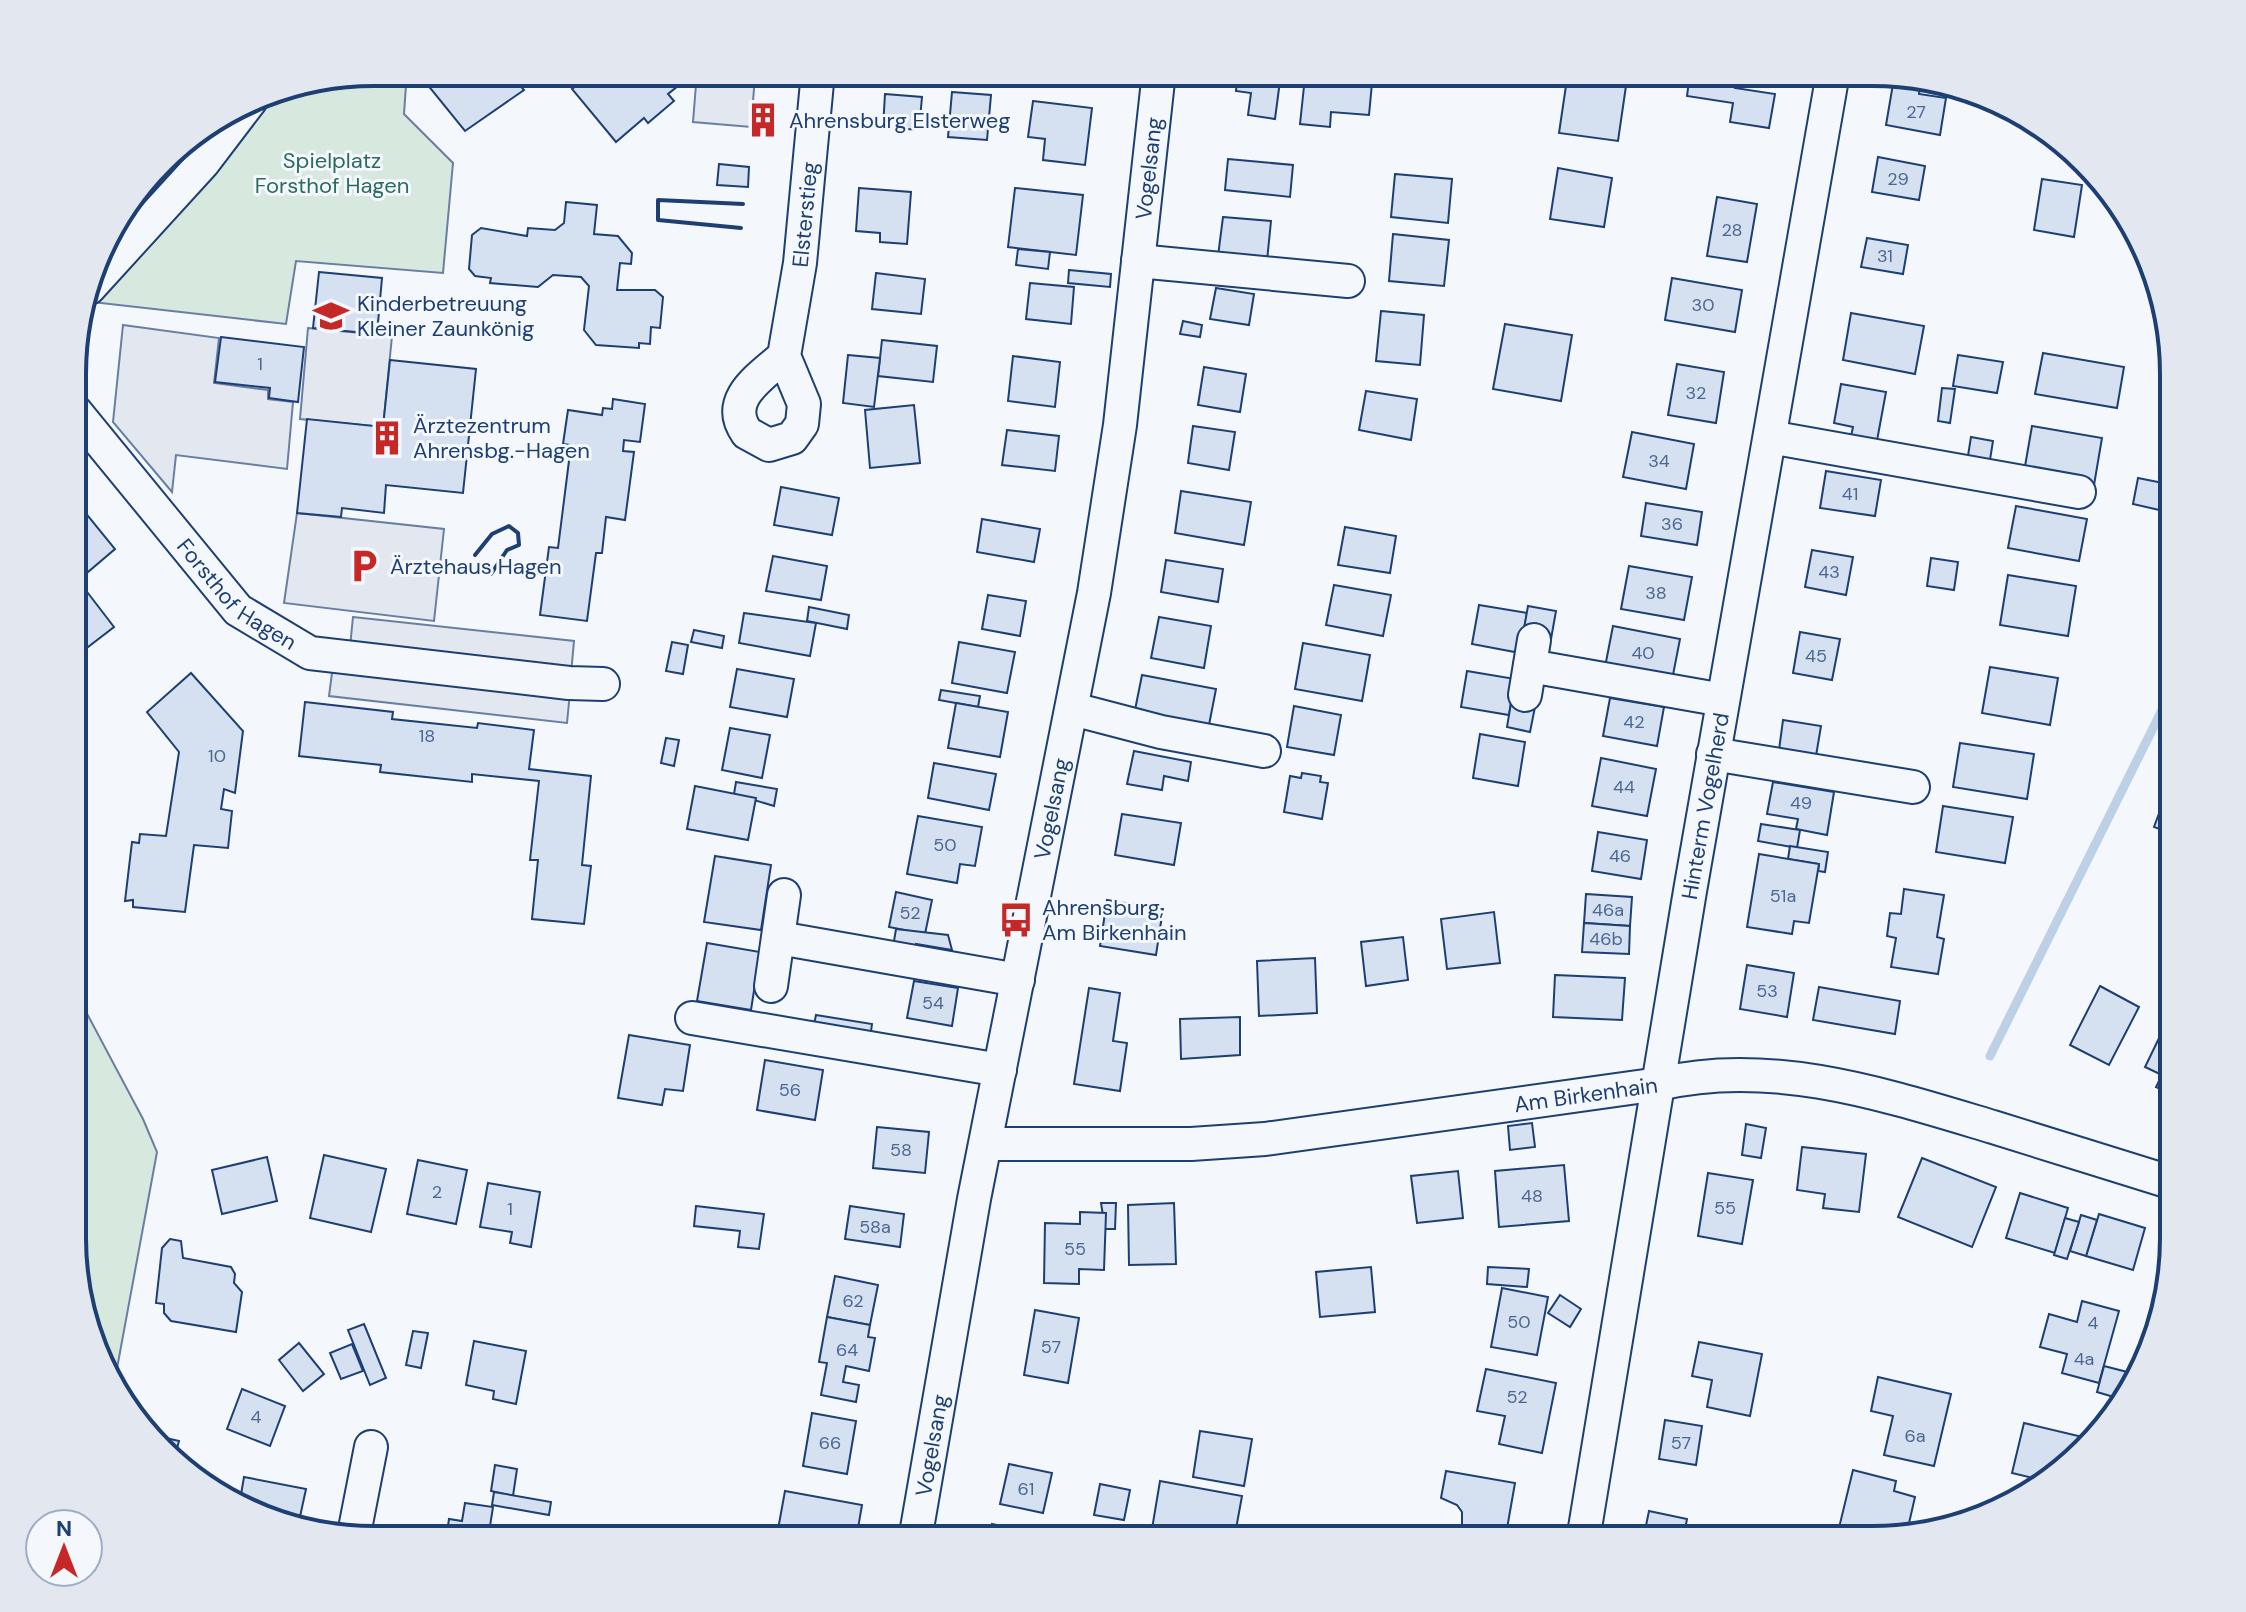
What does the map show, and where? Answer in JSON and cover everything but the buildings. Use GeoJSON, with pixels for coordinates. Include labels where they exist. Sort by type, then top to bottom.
{"type":"FeatureCollection","features":[{"type":"Feature","properties":{"kind":"street","name":"Elsterstieg"},"geometry":{"type":"LineString","coordinates":[[784,356],[800,263],[817,86]]}},
{"type":"Feature","properties":{"kind":"street","name":"Vogelsang"},"geometry":{"type":"LineString","coordinates":[[918,1526],[1000,1070],[1073,709],[1117,440],[1157,86]]}},
{"type":"Feature","properties":{"kind":"street","name":"Hinterm Vogelherd"},"geometry":{"type":"LineString","coordinates":[[1585,1526],[1713,754],[1831,86]]}},
{"type":"Feature","properties":{"kind":"street"},"geometry":{"type":"LineString","coordinates":[[106,270],[203,163],[233,123]]}},
{"type":"Feature","properties":{"kind":"street"},"geometry":{"type":"LineString","coordinates":[[1138,261],[1348,281]]}},
{"type":"Feature","properties":{"kind":"street","name":"Forsthof Hagen"},"geometry":{"type":"LineString","coordinates":[[86,424],[238,610],[310,653],[524,679],[603,684]]}},
{"type":"Feature","properties":{"kind":"street"},"geometry":{"type":"LineString","coordinates":[[1770,437],[2079,492]]}},
{"type":"Feature","properties":{"kind":"street"},"geometry":{"type":"LineString","coordinates":[[1529,667],[1723,700]]}},
{"type":"Feature","properties":{"kind":"street"},"geometry":{"type":"LineString","coordinates":[[1073,709],[1161,732],[1264,751]]}},
{"type":"Feature","properties":{"kind":"street"},"geometry":{"type":"LineString","coordinates":[[1713,754],[1913,787]]}},
{"type":"Feature","properties":{"kind":"street"},"geometry":{"type":"LineString","coordinates":[[771,986],[784,895]]}},
{"type":"Feature","properties":{"kind":"street"},"geometry":{"type":"LineString","coordinates":[[779,938],[1018,980]]}},
{"type":"Feature","properties":{"kind":"street"},"geometry":{"type":"LineString","coordinates":[[692,1018],[1000,1070]]}},
{"type":"Feature","properties":{"kind":"street","name":"Am Birkenhain"},"geometry":{"type":"LineString","coordinates":[[987,1144],[1191,1144],[1265,1139],[1659,1084],[1696,1075],[1745,1074],[1843,1085],[2160,1179]]}},
{"type":"Feature","properties":{"kind":"street"},"geometry":{"type":"LineString","coordinates":[[356,1525],[371,1447]]}},
{"type":"Feature","properties":{"kind":"green space","name":"Spielplatz Forsthof Hagen"},"geometry":{"type":"Polygon","coordinates":[[[406,86],[404,114],[453,163],[443,273],[296,261],[286,324],[95,302],[97,297],[257,111],[281,101],[336,88],[406,86]]]}},
{"type":"Feature","properties":{"kind":"green space"},"geometry":{"type":"Polygon","coordinates":[[[86,1012],[143,1119],[157,1152],[117,1367],[101,1331],[88,1276],[86,1012]]]}},
{"type":"Feature","properties":{"kind":"shaded area"},"geometry":{"type":"Polygon","coordinates":[[[696,86],[754,86],[751,127],[693,122],[696,86]]]}},
{"type":"Feature","properties":{"kind":"shaded area"},"geometry":{"type":"Polygon","coordinates":[[[123,325],[219,338],[214,383],[268,390],[268,399],[293,402],[287,469],[176,455],[172,492],[113,422],[123,325]]]}},
{"type":"Feature","properties":{"kind":"shaded area"},"geometry":{"type":"Polygon","coordinates":[[[308,328],[392,336],[383,427],[300,419],[308,328]]]}},
{"type":"Feature","properties":{"kind":"shaded area","name":"Ärztehaus Hagen"},"geometry":{"type":"Polygon","coordinates":[[[297,513],[444,529],[434,621],[284,603],[297,513]]]}},
{"type":"Feature","properties":{"kind":"shaded area"},"geometry":{"type":"Polygon","coordinates":[[[353,617],[574,641],[571,674],[350,647],[353,617]]]}},
{"type":"Feature","properties":{"kind":"shaded area"},"geometry":{"type":"Polygon","coordinates":[[[333,665],[570,692],[567,723],[329,696],[333,665]]]}},
{"type":"Feature","properties":{"kind":"waterway"},"geometry":{"type":"LineString","coordinates":[[1990,1056],[2160,714]]}},
{"type":"Feature","properties":{"kind":"wall"},"geometry":{"type":"LineString","coordinates":[[741,228],[658,220],[658,200],[743,204]]}},
{"type":"Feature","properties":{"kind":"wall"},"geometry":{"type":"LineString","coordinates":[[475,555],[492,534],[509,526],[518,533],[519,545],[507,550],[491,574]]}},
{"type":"Feature","properties":{"kind":"place","name":"Ahrensburg Elsterweg"},"geometry":{"type":"Point","coordinates":[763,120]}},
{"type":"Feature","properties":{"kind":"place","name":"Kinderbetreuung Kleiner Zaunkönig"},"geometry":{"type":"Point","coordinates":[331,316]}},
{"type":"Feature","properties":{"kind":"place","name":"Ärztezentrum Ahrensbg.-Hagen"},"geometry":{"type":"Point","coordinates":[387,438]}},
{"type":"Feature","properties":{"kind":"place","name":"Ärztehaus Hagen"},"geometry":{"type":"Point","coordinates":[364,566]}},
{"type":"Feature","properties":{"kind":"place","name":"Ahrensburg, Am Birkenhain"},"geometry":{"type":"Point","coordinates":[1016,920]}}]}
